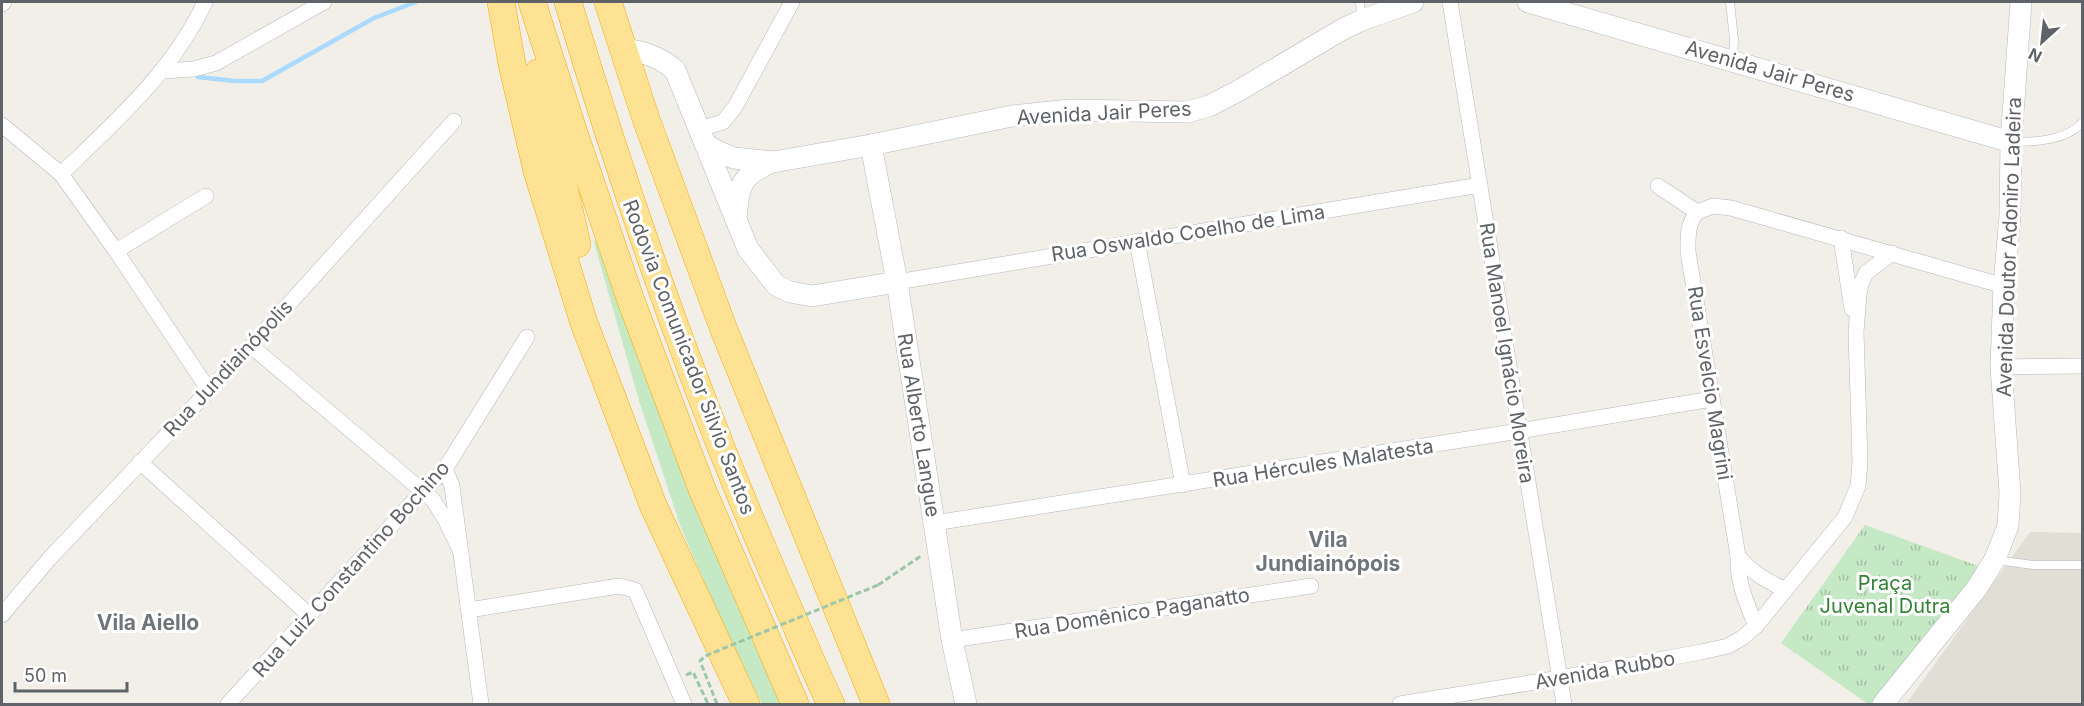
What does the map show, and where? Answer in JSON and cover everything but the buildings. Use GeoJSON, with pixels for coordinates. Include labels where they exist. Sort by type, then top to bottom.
{"type":"FeatureCollection","features":[{"type":"Feature","properties":{"kind":"highway"},"geometry":{"type":"LineString","coordinates":[[501,2],[512,64],[537,171],[584,323],[653,505],[746,705]]}},
{"type":"Feature","properties":{"kind":"highway"},"geometry":{"type":"LineString","coordinates":[[524,2],[568,208],[593,309],[631,427],[640,447],[653,505]]}},
{"type":"Feature","properties":{"kind":"highway","name":"Rodovia Comunicador Silvio Santos"},"geometry":{"type":"LineString","coordinates":[[532,2],[630,298],[702,489],[795,705]]}},
{"type":"Feature","properties":{"kind":"highway","name":"Rodovia Comunicador Silvio Santos"},"geometry":{"type":"LineString","coordinates":[[568,2],[605,124],[660,288],[738,491],[831,705]]}},
{"type":"Feature","properties":{"kind":"highway"},"geometry":{"type":"LineString","coordinates":[[595,2],[607,36],[614,45],[623,50]]}},
{"type":"Feature","properties":{"kind":"highway"},"geometry":{"type":"LineString","coordinates":[[608,2],[623,50],[724,330],[876,705]]}},
{"type":"Feature","properties":{"kind":"street"},"geometry":{"type":"LineString","coordinates":[[61,174],[133,104],[163,71],[205,2]]}},
{"type":"Feature","properties":{"kind":"street"},"geometry":{"type":"LineString","coordinates":[[163,71],[195,69],[216,63],[324,2]]}},
{"type":"Feature","properties":{"kind":"street"},"geometry":{"type":"LineString","coordinates":[[702,136],[723,122],[735,107],[792,2]]}},
{"type":"Feature","properties":{"kind":"street","name":"Avenida Jair Peres"},"geometry":{"type":"LineString","coordinates":[[736,222],[738,197],[744,180],[752,171],[773,162],[1024,115],[1070,110],[1187,112],[1209,106],[1238,91],[1361,11],[1413,2]]}},
{"type":"Feature","properties":{"kind":"street","name":"Rua Manoel Ignácio Moreira"},"geometry":{"type":"LineString","coordinates":[[1450,2],[1564,705]]}},
{"type":"Feature","properties":{"kind":"street","name":"Avenida Jair Peres"},"geometry":{"type":"LineString","coordinates":[[1528,2],[2011,142]]}},
{"type":"Feature","properties":{"kind":"street","name":"Avenida Doutor Adoniro Ladeira"},"geometry":{"type":"LineString","coordinates":[[1883,705],[1977,588],[1995,560],[2008,526],[2010,493],[2001,367],[2010,215],[2011,142],[2021,2]]}},
{"type":"Feature","properties":{"kind":"street"},"geometry":{"type":"LineString","coordinates":[[623,50],[649,54],[665,61],[675,69],[748,249],[776,285],[790,292],[812,296],[897,282]]}},
{"type":"Feature","properties":{"kind":"street","name":"Rua Jundiainópolis"},"geometry":{"type":"LineString","coordinates":[[2,615],[48,559],[251,346],[454,121]]}},
{"type":"Feature","properties":{"kind":"street"},"geometry":{"type":"LineString","coordinates":[[2,125],[61,174],[116,250],[208,389]]}},
{"type":"Feature","properties":{"kind":"street","name":"Avenida Jair Peres"},"geometry":{"type":"LineString","coordinates":[[702,136],[719,152],[734,158],[773,162]]}},
{"type":"Feature","properties":{"kind":"street","name":"Rua Alberto Langue"},"geometry":{"type":"LineString","coordinates":[[871,145],[897,282],[952,640],[966,705]]}},
{"type":"Feature","properties":{"kind":"street","name":"Rua Oswaldo Coelho de Lima"},"geometry":{"type":"LineString","coordinates":[[897,282],[1480,185]]}},
{"type":"Feature","properties":{"kind":"street"},"geometry":{"type":"LineString","coordinates":[[1658,186],[1696,212],[1713,206],[1731,208],[2004,286]]}},
{"type":"Feature","properties":{"kind":"street"},"geometry":{"type":"LineString","coordinates":[[116,250],[206,196]]}},
{"type":"Feature","properties":{"kind":"street","name":"Rua Esvelcio Magrini"},"geometry":{"type":"LineString","coordinates":[[1696,212],[1687,233],[1688,252],[1738,556],[1737,572],[1743,595],[1756,626]]}},
{"type":"Feature","properties":{"kind":"street"},"geometry":{"type":"LineString","coordinates":[[1841,238],[1856,332]]}},
{"type":"Feature","properties":{"kind":"street"},"geometry":{"type":"LineString","coordinates":[[1137,241],[1183,485]]}},
{"type":"Feature","properties":{"kind":"street"},"geometry":{"type":"LineString","coordinates":[[1856,332],[1861,284],[1866,273],[1892,253]]}},
{"type":"Feature","properties":{"kind":"street","name":"Avenida Rubbo"},"geometry":{"type":"LineString","coordinates":[[1400,705],[1728,646],[1742,638],[1756,626],[1845,517],[1858,486],[1860,462],[1856,332]]}},
{"type":"Feature","properties":{"kind":"street","name":"Rua Luiz Constantino Bochino"},"geometry":{"type":"LineString","coordinates":[[228,705],[422,492],[445,470],[526,337]]}},
{"type":"Feature","properties":{"kind":"street"},"geometry":{"type":"LineString","coordinates":[[251,346],[433,501],[461,552]]}},
{"type":"Feature","properties":{"kind":"street"},"geometry":{"type":"LineString","coordinates":[[2001,367],[2082,366]]}},
{"type":"Feature","properties":{"kind":"street","name":"Rua Hércules Malatesta"},"geometry":{"type":"LineString","coordinates":[[934,524],[1712,399]]}},
{"type":"Feature","properties":{"kind":"street"},"geometry":{"type":"LineString","coordinates":[[140,462],[309,615]]}},
{"type":"Feature","properties":{"kind":"street"},"geometry":{"type":"LineString","coordinates":[[445,470],[452,486],[481,705]]}},
{"type":"Feature","properties":{"kind":"street"},"geometry":{"type":"LineString","coordinates":[[1738,556],[1749,569],[1765,581],[1786,590]]}},
{"type":"Feature","properties":{"kind":"street"},"geometry":{"type":"LineString","coordinates":[[469,610],[619,586],[635,590],[684,705]]}},
{"type":"Feature","properties":{"kind":"street","name":"Rua Domênico Paganatto"},"geometry":{"type":"LineString","coordinates":[[952,640],[1311,586]]}},
{"type":"Feature","properties":{"kind":"lane"},"geometry":{"type":"LineString","coordinates":[[1730,2],[1734,40],[1733,60]]}},
{"type":"Feature","properties":{"kind":"lane"},"geometry":{"type":"LineString","coordinates":[[2011,142],[2030,142],[2060,136],[2075,131],[2082,123]]}},
{"type":"Feature","properties":{"kind":"lane"},"geometry":{"type":"LineString","coordinates":[[1995,560],[2033,565],[2082,565]]}},
{"type":"Feature","properties":{"kind":"path"},"geometry":{"type":"LineString","coordinates":[[717,705],[700,661],[705,656],[878,585],[937,545]]}},
{"type":"Feature","properties":{"kind":"path"},"geometry":{"type":"LineString","coordinates":[[693,672],[708,705]]}},
{"type":"Feature","properties":{"kind":"shaded area"},"geometry":{"type":"Polygon","coordinates":[[[2030,532],[2082,533],[2082,704],[1906,704],[2030,532]]]}},
{"type":"Feature","properties":{"kind":"green space"},"geometry":{"type":"Polygon","coordinates":[[[593,239],[604,251],[786,704],[762,704],[720,618],[681,528],[640,404],[593,239]]]}},
{"type":"Feature","properties":{"kind":"green space","name":"Praça Juvenal Dutra"},"geometry":{"type":"Polygon","coordinates":[[[1865,525],[1981,567],[1871,704],[1781,643],[1865,525]]]}},
{"type":"Feature","properties":{"kind":"waterway"},"geometry":{"type":"LineString","coordinates":[[198,77],[262,81],[374,18],[416,2]]}},
{"type":"Feature","properties":{"kind":"district","name":"Vila Jundiainópois"},"geometry":{"type":"Point","coordinates":[1328,552]}},
{"type":"Feature","properties":{"kind":"district","name":"Vila Aiello"},"geometry":{"type":"Point","coordinates":[148,623]}}]}
